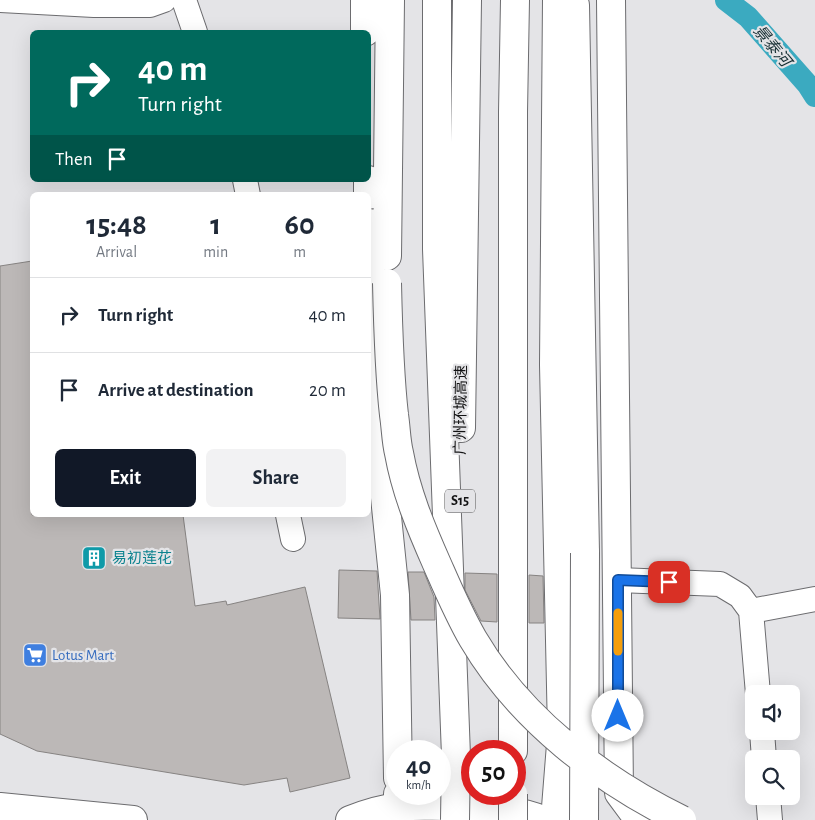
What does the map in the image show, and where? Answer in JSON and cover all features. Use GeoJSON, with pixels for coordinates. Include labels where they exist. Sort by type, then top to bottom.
{"type":"FeatureCollection","features":[{"type":"Feature","properties":{"kind":"main road"},"geometry":{"type":"LineString","coordinates":[[365,0],[365,30]]}},
{"type":"Feature","properties":{"kind":"main road"},"geometry":{"type":"LineString","coordinates":[[390,0],[387,232],[389,368],[398,452],[424,539],[473,639],[499,676],[522,703],[557,737],[608,778],[652,806],[682,820]]}},
{"type":"Feature","properties":{"kind":"main road"},"geometry":{"type":"LineString","coordinates":[[437,0],[437,249],[456,756]]}},
{"type":"Feature","properties":{"kind":"main road","name":"广州环城高速"},"geometry":{"type":"LineString","coordinates":[[455,820],[467,0]]}},
{"type":"Feature","properties":{"kind":"main road"},"geometry":{"type":"LineString","coordinates":[[513,740],[513,112],[515,0]]}},
{"type":"Feature","properties":{"kind":"main road"},"geometry":{"type":"LineString","coordinates":[[555,820],[562,732],[554,375],[557,0]]}},
{"type":"Feature","properties":{"kind":"main road"},"geometry":{"type":"LineString","coordinates":[[575,0],[584,553],[584,820]]}},
{"type":"Feature","properties":{"kind":"main road"},"geometry":{"type":"LineString","coordinates":[[611,0],[619,793],[640,820]]}},
{"type":"Feature","properties":{"kind":"main road"},"geometry":{"type":"LineString","coordinates":[[371,332],[372,370],[395,595],[397,740]]}},
{"type":"Feature","properties":{"kind":"main road"},"geometry":{"type":"LineString","coordinates":[[562,732],[582,762],[619,793],[656,820]]}},
{"type":"Feature","properties":{"kind":"main road"},"geometry":{"type":"LineString","coordinates":[[350,820],[387,805]]}},
{"type":"Feature","properties":{"kind":"main road"},"geometry":{"type":"LineString","coordinates":[[451,805],[501,809],[527,814],[543,820]]}},
{"type":"Feature","properties":{"kind":"main road"},"geometry":{"type":"LineString","coordinates":[[513,805],[513,820]]}},
{"type":"Feature","properties":{"kind":"main road"},"geometry":{"type":"LineString","coordinates":[[0,808],[94,820]]}},
{"type":"Feature","properties":{"kind":"main road"},"geometry":{"type":"LineString","coordinates":[[0,808],[133,820]]}},
{"type":"Feature","properties":{"kind":"street"},"geometry":{"type":"LineString","coordinates":[[0,0],[94,5],[150,5],[164,0]]}},
{"type":"Feature","properties":{"kind":"street"},"geometry":{"type":"LineString","coordinates":[[184,0],[194,30]]}},
{"type":"Feature","properties":{"kind":"street"},"geometry":{"type":"LineString","coordinates":[[288,517],[293,539]]}},
{"type":"Feature","properties":{"kind":"street"},"geometry":{"type":"LineString","coordinates":[[618,580],[720,584],[740,596],[751,611],[757,685]]}},
{"type":"Feature","properties":{"kind":"street"},"geometry":{"type":"LineString","coordinates":[[751,611],[815,600]]}},
{"type":"Feature","properties":{"kind":"street"},"geometry":{"type":"LineString","coordinates":[[769,805],[770,820]]}},
{"type":"Feature","properties":{"kind":"building","name":"易初莲花"},"geometry":{"type":"Polygon","coordinates":[[[30,261],[30,517],[183,517],[195,606],[226,601],[227,605],[305,587],[350,778],[290,792],[287,778],[244,785],[37,751],[0,734],[0,266],[30,261]]]}},
{"type":"Feature","properties":{"kind":"building"},"geometry":{"type":"Polygon","coordinates":[[[339,570],[377,571],[380,619],[338,618],[339,570]]]}},
{"type":"Feature","properties":{"kind":"building"},"geometry":{"type":"Polygon","coordinates":[[[408,572],[424,572],[434,597],[435,620],[411,620],[408,572]]]}},
{"type":"Feature","properties":{"kind":"building"},"geometry":{"type":"Polygon","coordinates":[[[465,573],[497,574],[497,622],[481,621],[465,590],[465,573]]]}},
{"type":"Feature","properties":{"kind":"building"},"geometry":{"type":"Polygon","coordinates":[[[529,575],[543,576],[544,623],[529,623],[529,575]]]}},
{"type":"Feature","properties":{"kind":"waterway","name":"景泰河"},"geometry":{"type":"LineString","coordinates":[[726,0],[748,17],[808,85],[815,96]]}},
{"type":"Feature","properties":{"kind":"slow traffic"},"geometry":{"type":"LineString","coordinates":[[618,613],[618,651]]}},
{"type":"Feature","properties":{"kind":"place","name":"易初莲花"},"geometry":{"type":"Point","coordinates":[94,558]}},
{"type":"Feature","properties":{"kind":"place","name":"Lotus Mart"},"geometry":{"type":"Point","coordinates":[35,655]}},
{"type":"Feature","properties":{"kind":"route"},"geometry":{"type":"LineString","coordinates":[[618,716],[618,580],[669,582]]}}]}
